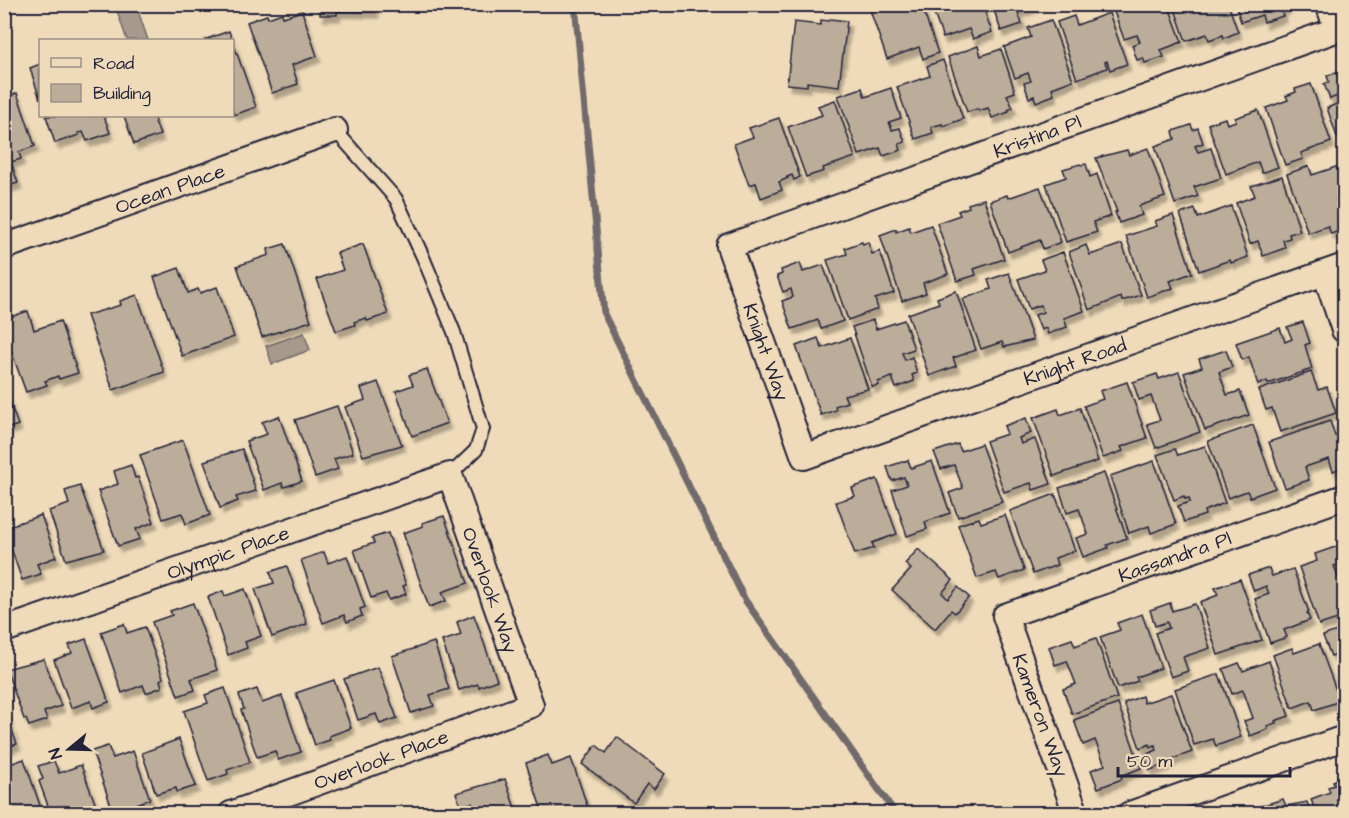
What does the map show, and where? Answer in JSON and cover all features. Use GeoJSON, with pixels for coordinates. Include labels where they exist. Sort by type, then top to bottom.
{"type":"FeatureCollection","features":[{"type":"Feature","properties":{"kind":"street"},"geometry":{"type":"LineString","coordinates":[[1328,4],[1341,28]]}},
{"type":"Feature","properties":{"kind":"street","name":"Kristina Pl"},"geometry":{"type":"LineString","coordinates":[[729,246],[1341,28]]}},
{"type":"Feature","properties":{"kind":"street","name":"Ocean Place"},"geometry":{"type":"LineString","coordinates":[[4,248],[335,130]]}},
{"type":"Feature","properties":{"kind":"street","name":"Knight Way"},"geometry":{"type":"LineString","coordinates":[[729,246],[804,457]]}},
{"type":"Feature","properties":{"kind":"street"},"geometry":{"type":"LineString","coordinates":[[1335,270],[1344,330]]}},
{"type":"Feature","properties":{"kind":"street","name":"Knight Road"},"geometry":{"type":"LineString","coordinates":[[804,457],[1335,270]]}},
{"type":"Feature","properties":{"kind":"street","name":"Olympic Place"},"geometry":{"type":"LineString","coordinates":[[4,630],[450,475]]}},
{"type":"Feature","properties":{"kind":"street","name":"Overlook Way"},"geometry":{"type":"LineString","coordinates":[[450,475],[531,705]]}},
{"type":"Feature","properties":{"kind":"street","name":"Kassandra Pl"},"geometry":{"type":"LineString","coordinates":[[1005,616],[1344,497]]}},
{"type":"Feature","properties":{"kind":"street","name":"Kameron Way"},"geometry":{"type":"LineString","coordinates":[[1005,616],[1076,813]]}},
{"type":"Feature","properties":{"kind":"street","name":"Overlook Place"},"geometry":{"type":"LineString","coordinates":[[231,813],[531,705]]}},
{"type":"Feature","properties":{"kind":"street"},"geometry":{"type":"LineString","coordinates":[[1130,813],[1344,738]]}},
{"type":"Feature","properties":{"kind":"lane"},"geometry":{"type":"LineString","coordinates":[[335,130],[396,199],[454,332],[483,429],[476,450],[450,475]]}},
{"type":"Feature","properties":{"kind":"shaded area"},"geometry":{"type":"Polygon","coordinates":[[[126,4],[136,5],[148,39],[127,39],[116,8],[126,4]]]}},
{"type":"Feature","properties":{"kind":"shaded area"},"geometry":{"type":"Polygon","coordinates":[[[304,333],[310,350],[272,364],[266,346],[304,333]]]}},
{"type":"Feature","properties":{"kind":"building"},"geometry":{"type":"Polygon","coordinates":[[[320,4],[375,4],[375,12],[337,11],[337,15],[320,15],[320,4]]]}},
{"type":"Feature","properties":{"kind":"building"},"geometry":{"type":"Polygon","coordinates":[[[885,4],[888,9],[897,4],[921,4],[938,53],[923,59],[919,47],[887,59],[870,10],[885,4]]]}},
{"type":"Feature","properties":{"kind":"building"},"geometry":{"type":"Polygon","coordinates":[[[943,4],[982,4],[992,32],[973,39],[969,29],[943,38],[933,11],[944,7],[943,4]]]}},
{"type":"Feature","properties":{"kind":"building"},"geometry":{"type":"Polygon","coordinates":[[[992,4],[1039,4],[1018,12],[1022,24],[1001,31],[992,4]]]}},
{"type":"Feature","properties":{"kind":"building"},"geometry":{"type":"Polygon","coordinates":[[[1127,4],[1168,4],[1182,42],[1161,50],[1164,57],[1145,63],[1143,58],[1137,60],[1132,45],[1140,42],[1137,35],[1124,39],[1113,9],[1127,4]]]}},
{"type":"Feature","properties":{"kind":"building"},"geometry":{"type":"Polygon","coordinates":[[[1173,4],[1228,4],[1238,32],[1224,38],[1223,35],[1209,40],[1207,34],[1186,41],[1173,4]]]}},
{"type":"Feature","properties":{"kind":"building"},"geometry":{"type":"Polygon","coordinates":[[[1235,4],[1285,4],[1286,9],[1281,10],[1283,16],[1264,22],[1262,15],[1241,22],[1235,4]]]}},
{"type":"Feature","properties":{"kind":"building"},"geometry":{"type":"Polygon","coordinates":[[[302,11],[317,56],[292,65],[298,84],[272,93],[247,22],[267,15],[268,18],[282,13],[283,17],[302,11]]]}},
{"type":"Feature","properties":{"kind":"building"},"geometry":{"type":"Polygon","coordinates":[[[1109,13],[1127,64],[1110,70],[1107,61],[1105,62],[1107,68],[1077,79],[1057,22],[1074,16],[1077,25],[1109,13]]]}},
{"type":"Feature","properties":{"kind":"building"},"geometry":{"type":"Polygon","coordinates":[[[830,19],[847,21],[839,86],[807,82],[807,86],[787,84],[794,22],[821,25],[821,20],[829,21],[830,19]]]}},
{"type":"Feature","properties":{"kind":"building"},"geometry":{"type":"Polygon","coordinates":[[[1051,20],[1073,80],[1052,88],[1054,95],[1036,102],[1034,96],[1029,98],[1024,83],[1031,81],[1028,73],[1015,78],[1004,47],[1031,37],[1028,28],[1051,20]]]}},
{"type":"Feature","properties":{"kind":"building"},"geometry":{"type":"Polygon","coordinates":[[[229,31],[232,39],[207,39],[229,31]]]}},
{"type":"Feature","properties":{"kind":"building"},"geometry":{"type":"Polygon","coordinates":[[[234,45],[256,107],[234,115],[234,45]]]}},
{"type":"Feature","properties":{"kind":"building"},"geometry":{"type":"Polygon","coordinates":[[[978,46],[981,56],[1001,49],[1015,92],[1007,95],[1013,108],[1008,110],[1009,112],[992,118],[988,108],[967,112],[948,57],[978,46]]]}},
{"type":"Feature","properties":{"kind":"building"},"geometry":{"type":"Polygon","coordinates":[[[943,60],[963,119],[943,126],[942,124],[931,127],[933,133],[915,139],[897,87],[930,76],[927,66],[943,60]]]}},
{"type":"Feature","properties":{"kind":"building"},"geometry":{"type":"Polygon","coordinates":[[[39,64],[39,96],[30,68],[39,64]]]}},
{"type":"Feature","properties":{"kind":"building"},"geometry":{"type":"Polygon","coordinates":[[[1344,70],[1344,134],[1337,137],[1327,108],[1339,103],[1337,96],[1330,99],[1324,84],[1329,82],[1327,76],[1344,70]]]}},
{"type":"Feature","properties":{"kind":"building"},"geometry":{"type":"Polygon","coordinates":[[[1311,84],[1331,142],[1301,153],[1303,159],[1285,165],[1266,108],[1288,100],[1286,96],[1296,92],[1295,89],[1311,84]]]}},
{"type":"Feature","properties":{"kind":"building"},"geometry":{"type":"Polygon","coordinates":[[[862,88],[865,97],[891,88],[901,118],[889,122],[892,130],[900,128],[905,142],[899,144],[901,150],[883,156],[880,148],[859,155],[838,96],[862,88]]]}},
{"type":"Feature","properties":{"kind":"building"},"geometry":{"type":"Polygon","coordinates":[[[17,93],[35,146],[19,152],[21,159],[11,162],[18,183],[4,187],[4,98],[17,93]]]}},
{"type":"Feature","properties":{"kind":"building"},"geometry":{"type":"Polygon","coordinates":[[[835,100],[855,157],[823,168],[824,171],[806,177],[788,127],[822,115],[818,106],[835,100]]]}},
{"type":"Feature","properties":{"kind":"building"},"geometry":{"type":"Polygon","coordinates":[[[1258,110],[1278,167],[1262,173],[1258,162],[1226,174],[1208,124],[1225,118],[1227,124],[1236,121],[1235,118],[1258,110]]]}},
{"type":"Feature","properties":{"kind":"building"},"geometry":{"type":"Polygon","coordinates":[[[46,117],[104,117],[110,133],[87,141],[83,132],[55,143],[46,117]]]}},
{"type":"Feature","properties":{"kind":"building"},"geometry":{"type":"Polygon","coordinates":[[[124,117],[153,117],[160,135],[134,144],[124,117]]]}},
{"type":"Feature","properties":{"kind":"building"},"geometry":{"type":"Polygon","coordinates":[[[779,118],[800,177],[794,180],[792,175],[787,177],[779,182],[782,190],[761,198],[756,183],[749,185],[734,144],[753,137],[749,128],[779,118]]]}},
{"type":"Feature","properties":{"kind":"building"},"geometry":{"type":"Polygon","coordinates":[[[1191,125],[1193,130],[1198,128],[1203,143],[1195,146],[1198,152],[1211,148],[1221,178],[1194,187],[1198,196],[1175,204],[1155,146],[1175,139],[1173,131],[1191,125]]]}},
{"type":"Feature","properties":{"kind":"building"},"geometry":{"type":"Polygon","coordinates":[[[1148,148],[1165,197],[1139,206],[1142,215],[1119,223],[1096,158],[1127,150],[1129,155],[1148,148]]]}},
{"type":"Feature","properties":{"kind":"building"},"geometry":{"type":"Polygon","coordinates":[[[1086,164],[1090,177],[1097,174],[1111,216],[1093,222],[1097,232],[1066,242],[1046,184],[1066,177],[1063,169],[1086,164]]]}},
{"type":"Feature","properties":{"kind":"building"},"geometry":{"type":"Polygon","coordinates":[[[1309,166],[1312,175],[1339,166],[1344,182],[1344,197],[1336,200],[1339,206],[1344,204],[1344,229],[1331,234],[1328,226],[1308,233],[1287,174],[1309,166]]]}},
{"type":"Feature","properties":{"kind":"building"},"geometry":{"type":"Polygon","coordinates":[[[1282,176],[1300,231],[1289,234],[1290,238],[1283,240],[1285,248],[1263,256],[1258,241],[1250,244],[1236,203],[1255,196],[1251,186],[1282,176]]]}},
{"type":"Feature","properties":{"kind":"building"},"geometry":{"type":"Polygon","coordinates":[[[1040,187],[1061,242],[1043,249],[1040,240],[1008,252],[990,201],[1007,195],[1008,198],[1040,187]]]}},
{"type":"Feature","properties":{"kind":"building"},"geometry":{"type":"Polygon","coordinates":[[[984,199],[1004,259],[974,269],[976,275],[957,281],[937,223],[960,215],[958,211],[969,207],[968,204],[984,199]]]}},
{"type":"Feature","properties":{"kind":"building"},"geometry":{"type":"Polygon","coordinates":[[[1231,206],[1248,257],[1231,263],[1230,260],[1199,271],[1180,214],[1195,209],[1198,218],[1231,206]]]}},
{"type":"Feature","properties":{"kind":"building"},"geometry":{"type":"Polygon","coordinates":[[[1173,215],[1192,273],[1170,281],[1173,288],[1147,297],[1126,236],[1157,226],[1155,221],[1173,215]]]}},
{"type":"Feature","properties":{"kind":"building"},"geometry":{"type":"Polygon","coordinates":[[[931,225],[948,274],[923,283],[926,293],[902,301],[880,235],[909,227],[911,232],[931,225]]]}},
{"type":"Feature","properties":{"kind":"building"},"geometry":{"type":"Polygon","coordinates":[[[862,242],[863,244],[868,242],[872,254],[880,251],[894,293],[875,299],[878,309],[848,320],[827,260],[847,254],[845,248],[862,242]]]}},
{"type":"Feature","properties":{"kind":"building"},"geometry":{"type":"Polygon","coordinates":[[[285,244],[311,321],[262,337],[237,266],[269,255],[268,249],[285,244]]]}},
{"type":"Feature","properties":{"kind":"building"},"geometry":{"type":"Polygon","coordinates":[[[363,244],[388,314],[367,321],[366,318],[354,322],[355,325],[336,331],[317,279],[343,270],[337,253],[363,244]]]}},
{"type":"Feature","properties":{"kind":"building"},"geometry":{"type":"Polygon","coordinates":[[[1122,244],[1141,295],[1122,301],[1121,297],[1089,310],[1069,252],[1086,245],[1090,255],[1122,244]]]}},
{"type":"Feature","properties":{"kind":"building"},"geometry":{"type":"Polygon","coordinates":[[[1063,252],[1084,311],[1064,318],[1067,327],[1048,334],[1046,328],[1041,330],[1035,315],[1043,312],[1041,305],[1029,309],[1018,279],[1045,270],[1041,260],[1063,252]]]}},
{"type":"Feature","properties":{"kind":"building"},"geometry":{"type":"Polygon","coordinates":[[[800,263],[803,272],[823,265],[843,321],[821,329],[818,320],[792,329],[782,301],[793,297],[791,289],[783,292],[777,276],[782,274],[781,270],[800,263]]]}},
{"type":"Feature","properties":{"kind":"building"},"geometry":{"type":"Polygon","coordinates":[[[179,268],[188,293],[198,289],[200,293],[217,287],[234,337],[182,356],[154,277],[179,268]]]}},
{"type":"Feature","properties":{"kind":"building"},"geometry":{"type":"Polygon","coordinates":[[[1009,273],[1033,340],[1004,347],[1002,342],[981,349],[963,299],[991,289],[988,280],[1009,273]]]}},
{"type":"Feature","properties":{"kind":"building"},"geometry":{"type":"Polygon","coordinates":[[[956,291],[976,350],[953,358],[956,366],[929,376],[908,314],[939,303],[937,298],[956,291]]]}},
{"type":"Feature","properties":{"kind":"building"},"geometry":{"type":"Polygon","coordinates":[[[137,295],[164,372],[113,390],[87,315],[121,305],[120,301],[137,295]]]}},
{"type":"Feature","properties":{"kind":"building"},"geometry":{"type":"Polygon","coordinates":[[[28,311],[34,330],[60,321],[78,373],[59,379],[58,376],[45,381],[47,385],[26,392],[4,331],[4,319],[28,311]]]}},
{"type":"Feature","properties":{"kind":"building"},"geometry":{"type":"Polygon","coordinates":[[[873,320],[876,329],[904,320],[914,349],[902,353],[905,360],[912,357],[917,373],[912,375],[914,381],[896,388],[892,377],[872,387],[852,327],[873,320]]]}},
{"type":"Feature","properties":{"kind":"building"},"geometry":{"type":"Polygon","coordinates":[[[1303,322],[1310,343],[1305,345],[1312,369],[1268,384],[1267,381],[1258,385],[1249,357],[1242,360],[1236,343],[1280,328],[1285,342],[1292,339],[1287,327],[1303,322]]]}},
{"type":"Feature","properties":{"kind":"building"},"geometry":{"type":"Polygon","coordinates":[[[818,338],[822,348],[850,338],[868,389],[844,395],[847,402],[835,406],[836,410],[821,415],[796,346],[818,338]]]}},
{"type":"Feature","properties":{"kind":"building"},"geometry":{"type":"Polygon","coordinates":[[[1226,350],[1232,367],[1219,372],[1227,395],[1240,391],[1249,415],[1205,430],[1184,373],[1202,367],[1199,359],[1226,350]]]}},
{"type":"Feature","properties":{"kind":"building"},"geometry":{"type":"Polygon","coordinates":[[[427,369],[447,423],[412,436],[396,391],[413,385],[409,375],[427,369]]]}},
{"type":"Feature","properties":{"kind":"building"},"geometry":{"type":"Polygon","coordinates":[[[1179,372],[1200,432],[1156,448],[1147,424],[1160,420],[1151,396],[1139,400],[1133,382],[1157,374],[1159,379],[1179,372]]]}},
{"type":"Feature","properties":{"kind":"building"},"geometry":{"type":"Polygon","coordinates":[[[1311,372],[1318,390],[1327,387],[1336,413],[1280,432],[1272,408],[1266,410],[1259,390],[1311,372]]]}},
{"type":"Feature","properties":{"kind":"building"},"geometry":{"type":"Polygon","coordinates":[[[378,382],[402,445],[363,456],[345,407],[365,400],[361,388],[378,382]]]}},
{"type":"Feature","properties":{"kind":"building"},"geometry":{"type":"Polygon","coordinates":[[[1127,382],[1147,438],[1121,447],[1123,451],[1103,458],[1084,406],[1103,399],[1100,391],[1127,382]]]}},
{"type":"Feature","properties":{"kind":"building"},"geometry":{"type":"Polygon","coordinates":[[[4,387],[18,425],[4,430],[4,387]]]}},
{"type":"Feature","properties":{"kind":"building"},"geometry":{"type":"Polygon","coordinates":[[[337,406],[353,453],[334,459],[338,469],[315,477],[295,420],[337,406]]]}},
{"type":"Feature","properties":{"kind":"building"},"geometry":{"type":"Polygon","coordinates":[[[1080,408],[1098,461],[1054,476],[1033,418],[1058,409],[1060,415],[1080,408]]]}},
{"type":"Feature","properties":{"kind":"building"},"geometry":{"type":"Polygon","coordinates":[[[279,416],[302,481],[284,487],[282,483],[264,490],[246,441],[267,434],[262,422],[279,416]]]}},
{"type":"Feature","properties":{"kind":"building"},"geometry":{"type":"Polygon","coordinates":[[[1026,418],[1031,433],[1019,438],[1021,444],[1035,439],[1051,484],[1033,490],[1031,483],[1004,492],[986,441],[1007,434],[1004,426],[1026,418]]]}},
{"type":"Feature","properties":{"kind":"building"},"geometry":{"type":"Polygon","coordinates":[[[1330,421],[1335,436],[1338,435],[1344,446],[1344,467],[1333,471],[1329,459],[1305,467],[1309,480],[1285,488],[1269,442],[1330,421]]]}},
{"type":"Feature","properties":{"kind":"building"},"geometry":{"type":"Polygon","coordinates":[[[1253,425],[1275,488],[1250,497],[1247,491],[1228,498],[1208,441],[1253,425]]]}},
{"type":"Feature","properties":{"kind":"building"},"geometry":{"type":"Polygon","coordinates":[[[183,440],[210,515],[186,524],[182,513],[163,519],[140,455],[183,440]]]}},
{"type":"Feature","properties":{"kind":"building"},"geometry":{"type":"Polygon","coordinates":[[[958,444],[961,451],[981,444],[1002,502],[958,517],[949,493],[963,488],[954,465],[941,469],[934,452],[958,444]]]}},
{"type":"Feature","properties":{"kind":"building"},"geometry":{"type":"Polygon","coordinates":[[[1205,446],[1225,503],[1204,511],[1205,515],[1184,522],[1178,506],[1190,502],[1189,498],[1185,499],[1184,496],[1174,500],[1157,455],[1175,449],[1178,455],[1205,446]]]}},
{"type":"Feature","properties":{"kind":"building"},"geometry":{"type":"Polygon","coordinates":[[[242,449],[256,491],[236,497],[238,501],[220,508],[204,461],[242,449]]]}},
{"type":"Feature","properties":{"kind":"building"},"geometry":{"type":"Polygon","coordinates":[[[908,460],[911,468],[932,461],[950,513],[925,522],[927,529],[907,536],[892,490],[907,485],[904,477],[892,481],[887,467],[908,460]]]}},
{"type":"Feature","properties":{"kind":"building"},"geometry":{"type":"Polygon","coordinates":[[[1154,461],[1176,524],[1151,533],[1149,526],[1129,533],[1110,476],[1154,461]]]}},
{"type":"Feature","properties":{"kind":"building"},"geometry":{"type":"Polygon","coordinates":[[[131,465],[135,478],[138,477],[154,522],[136,529],[140,539],[118,546],[98,491],[118,484],[114,471],[131,465]]]}},
{"type":"Feature","properties":{"kind":"building"},"geometry":{"type":"Polygon","coordinates":[[[1104,473],[1127,538],[1083,557],[1076,538],[1088,534],[1079,509],[1067,513],[1059,488],[1104,473]]]}},
{"type":"Feature","properties":{"kind":"building"},"geometry":{"type":"Polygon","coordinates":[[[877,479],[897,534],[872,543],[874,548],[855,554],[836,502],[855,496],[852,488],[877,479]]]}},
{"type":"Feature","properties":{"kind":"building"},"geometry":{"type":"Polygon","coordinates":[[[80,486],[104,550],[66,560],[49,511],[69,504],[65,491],[80,486]]]}},
{"type":"Feature","properties":{"kind":"building"},"geometry":{"type":"Polygon","coordinates":[[[1055,494],[1075,551],[1055,558],[1057,565],[1033,574],[1010,511],[1055,494]]]}},
{"type":"Feature","properties":{"kind":"building"},"geometry":{"type":"Polygon","coordinates":[[[41,515],[56,557],[37,564],[41,574],[22,580],[4,528],[41,515]]]}},
{"type":"Feature","properties":{"kind":"building"},"geometry":{"type":"Polygon","coordinates":[[[1005,515],[1024,570],[999,579],[996,572],[977,578],[958,525],[979,518],[981,523],[1005,515]]]}},
{"type":"Feature","properties":{"kind":"building"},"geometry":{"type":"Polygon","coordinates":[[[444,516],[468,583],[442,592],[446,601],[429,607],[403,533],[423,526],[422,523],[444,516]]]}},
{"type":"Feature","properties":{"kind":"building"},"geometry":{"type":"Polygon","coordinates":[[[388,533],[406,585],[403,586],[406,594],[389,600],[386,593],[371,598],[354,550],[374,543],[372,538],[388,533]]]}},
{"type":"Feature","properties":{"kind":"building"},"geometry":{"type":"Polygon","coordinates":[[[1341,545],[1344,563],[1334,566],[1344,590],[1344,617],[1319,625],[1299,567],[1317,561],[1315,554],[1341,545]]]}},
{"type":"Feature","properties":{"kind":"building"},"geometry":{"type":"Polygon","coordinates":[[[918,549],[953,580],[942,593],[948,599],[958,587],[969,597],[955,613],[951,610],[935,629],[892,590],[911,569],[905,564],[918,549]]]}},
{"type":"Feature","properties":{"kind":"building"},"geometry":{"type":"Polygon","coordinates":[[[324,552],[328,563],[347,556],[365,607],[360,609],[362,616],[347,622],[344,615],[323,623],[301,560],[324,552]]]}},
{"type":"Feature","properties":{"kind":"building"},"geometry":{"type":"Polygon","coordinates":[[[287,566],[307,624],[272,637],[255,589],[274,583],[270,572],[287,566]]]}},
{"type":"Feature","properties":{"kind":"building"},"geometry":{"type":"Polygon","coordinates":[[[1269,568],[1272,576],[1293,569],[1310,620],[1284,630],[1287,637],[1270,643],[1255,599],[1269,594],[1266,586],[1254,591],[1248,575],[1269,568]]]}},
{"type":"Feature","properties":{"kind":"building"},"geometry":{"type":"Polygon","coordinates":[[[1240,579],[1262,640],[1218,655],[1200,602],[1218,595],[1215,588],[1240,579]]]}},
{"type":"Feature","properties":{"kind":"building"},"geometry":{"type":"Polygon","coordinates":[[[245,589],[261,636],[245,642],[247,648],[228,655],[208,597],[223,591],[225,596],[245,589]]]}},
{"type":"Feature","properties":{"kind":"building"},"geometry":{"type":"Polygon","coordinates":[[[193,603],[217,670],[191,679],[195,690],[178,696],[152,622],[172,615],[170,611],[193,603]]]}},
{"type":"Feature","properties":{"kind":"building"},"geometry":{"type":"Polygon","coordinates":[[[1170,603],[1172,611],[1195,604],[1210,648],[1183,657],[1188,671],[1171,677],[1155,633],[1169,628],[1167,622],[1155,626],[1150,610],[1170,603]]]}},
{"type":"Feature","properties":{"kind":"building"},"geometry":{"type":"Polygon","coordinates":[[[1142,614],[1161,668],[1136,677],[1138,681],[1118,688],[1100,637],[1120,630],[1117,623],[1142,614]]]}},
{"type":"Feature","properties":{"kind":"building"},"geometry":{"type":"Polygon","coordinates":[[[474,615],[497,680],[479,687],[478,684],[459,690],[442,641],[461,635],[457,622],[474,615]]]}},
{"type":"Feature","properties":{"kind":"building"},"geometry":{"type":"Polygon","coordinates":[[[124,624],[127,633],[145,627],[163,678],[160,680],[162,687],[146,693],[143,685],[122,693],[101,632],[124,624]]]}},
{"type":"Feature","properties":{"kind":"building"},"geometry":{"type":"Polygon","coordinates":[[[1344,628],[1344,657],[1343,652],[1331,656],[1323,636],[1344,628]]]}},
{"type":"Feature","properties":{"kind":"building"},"geometry":{"type":"Polygon","coordinates":[[[1096,638],[1117,698],[1072,714],[1063,689],[1076,684],[1067,661],[1055,665],[1049,647],[1072,639],[1075,646],[1096,638]]]}},
{"type":"Feature","properties":{"kind":"building"},"geometry":{"type":"Polygon","coordinates":[[[86,639],[109,702],[93,708],[91,701],[71,708],[54,660],[72,653],[69,645],[86,639]]]}},
{"type":"Feature","properties":{"kind":"building"},"geometry":{"type":"Polygon","coordinates":[[[434,642],[449,689],[430,695],[434,706],[411,713],[392,656],[434,642]]]}},
{"type":"Feature","properties":{"kind":"building"},"geometry":{"type":"Polygon","coordinates":[[[1319,644],[1340,701],[1314,710],[1311,701],[1292,708],[1273,655],[1292,648],[1294,653],[1319,644]]]}},
{"type":"Feature","properties":{"kind":"building"},"geometry":{"type":"Polygon","coordinates":[[[44,659],[61,706],[44,712],[47,720],[29,726],[24,719],[6,669],[44,659]]]}},
{"type":"Feature","properties":{"kind":"building"},"geometry":{"type":"Polygon","coordinates":[[[1269,661],[1289,716],[1275,721],[1276,723],[1267,726],[1268,729],[1250,736],[1244,721],[1253,718],[1243,690],[1232,694],[1223,669],[1239,663],[1243,671],[1269,661]]]}},
{"type":"Feature","properties":{"kind":"building"},"geometry":{"type":"Polygon","coordinates":[[[378,667],[397,718],[380,724],[376,714],[358,720],[344,679],[378,667]]]}},
{"type":"Feature","properties":{"kind":"building"},"geometry":{"type":"Polygon","coordinates":[[[1219,674],[1241,737],[1216,746],[1213,739],[1194,745],[1175,689],[1219,674]]]}},
{"type":"Feature","properties":{"kind":"building"},"geometry":{"type":"Polygon","coordinates":[[[334,680],[351,728],[329,736],[330,740],[315,745],[296,693],[334,680]]]}},
{"type":"Feature","properties":{"kind":"building"},"geometry":{"type":"Polygon","coordinates":[[[225,688],[250,762],[227,770],[228,774],[208,781],[184,711],[208,703],[205,695],[225,688]]]}},
{"type":"Feature","properties":{"kind":"building"},"geometry":{"type":"Polygon","coordinates":[[[257,689],[262,703],[282,696],[301,752],[278,760],[275,751],[257,757],[241,710],[244,709],[239,695],[257,689]]]}},
{"type":"Feature","properties":{"kind":"building"},"geometry":{"type":"Polygon","coordinates":[[[1171,694],[1192,752],[1150,770],[1144,755],[1157,750],[1155,745],[1150,747],[1150,744],[1140,748],[1124,703],[1142,696],[1144,703],[1171,694]]]}},
{"type":"Feature","properties":{"kind":"building"},"geometry":{"type":"Polygon","coordinates":[[[1118,704],[1141,768],[1121,776],[1122,779],[1098,788],[1091,770],[1105,765],[1095,740],[1083,745],[1074,720],[1118,704]]]}},
{"type":"Feature","properties":{"kind":"building"},"geometry":{"type":"Polygon","coordinates":[[[4,708],[17,744],[4,748],[4,708]]]}},
{"type":"Feature","properties":{"kind":"building"},"geometry":{"type":"Polygon","coordinates":[[[617,737],[665,774],[654,789],[647,784],[634,803],[582,764],[596,745],[606,753],[617,737]]]}},
{"type":"Feature","properties":{"kind":"building"},"geometry":{"type":"Polygon","coordinates":[[[179,739],[196,786],[177,792],[176,788],[156,794],[142,753],[179,739]]]}},
{"type":"Feature","properties":{"kind":"building"},"geometry":{"type":"Polygon","coordinates":[[[108,746],[113,758],[133,751],[150,799],[131,806],[132,810],[122,814],[114,814],[92,751],[108,746]]]}},
{"type":"Feature","properties":{"kind":"building"},"geometry":{"type":"Polygon","coordinates":[[[548,755],[552,765],[571,758],[590,814],[543,814],[526,763],[548,755]]]}},
{"type":"Feature","properties":{"kind":"building"},"geometry":{"type":"Polygon","coordinates":[[[24,759],[43,814],[4,814],[4,777],[10,775],[7,765],[24,759]]]}},
{"type":"Feature","properties":{"kind":"building"},"geometry":{"type":"Polygon","coordinates":[[[54,761],[59,773],[81,765],[99,814],[51,814],[39,781],[43,779],[38,766],[54,761]]]}},
{"type":"Feature","properties":{"kind":"building"},"geometry":{"type":"Polygon","coordinates":[[[1344,777],[1344,814],[1316,814],[1311,799],[1330,792],[1328,787],[1335,785],[1333,781],[1344,777]]]}},
{"type":"Feature","properties":{"kind":"building"},"geometry":{"type":"Polygon","coordinates":[[[505,779],[517,814],[475,814],[472,803],[461,807],[456,793],[505,779]]]}},
{"type":"Feature","properties":{"kind":"building"},"geometry":{"type":"Polygon","coordinates":[[[1283,799],[1286,806],[1307,802],[1313,814],[1263,814],[1261,806],[1283,799]]]}},
{"type":"Feature","properties":{"kind":"waterway"},"geometry":{"type":"LineString","coordinates":[[575,4],[604,314],[745,600],[896,814]]}}]}
